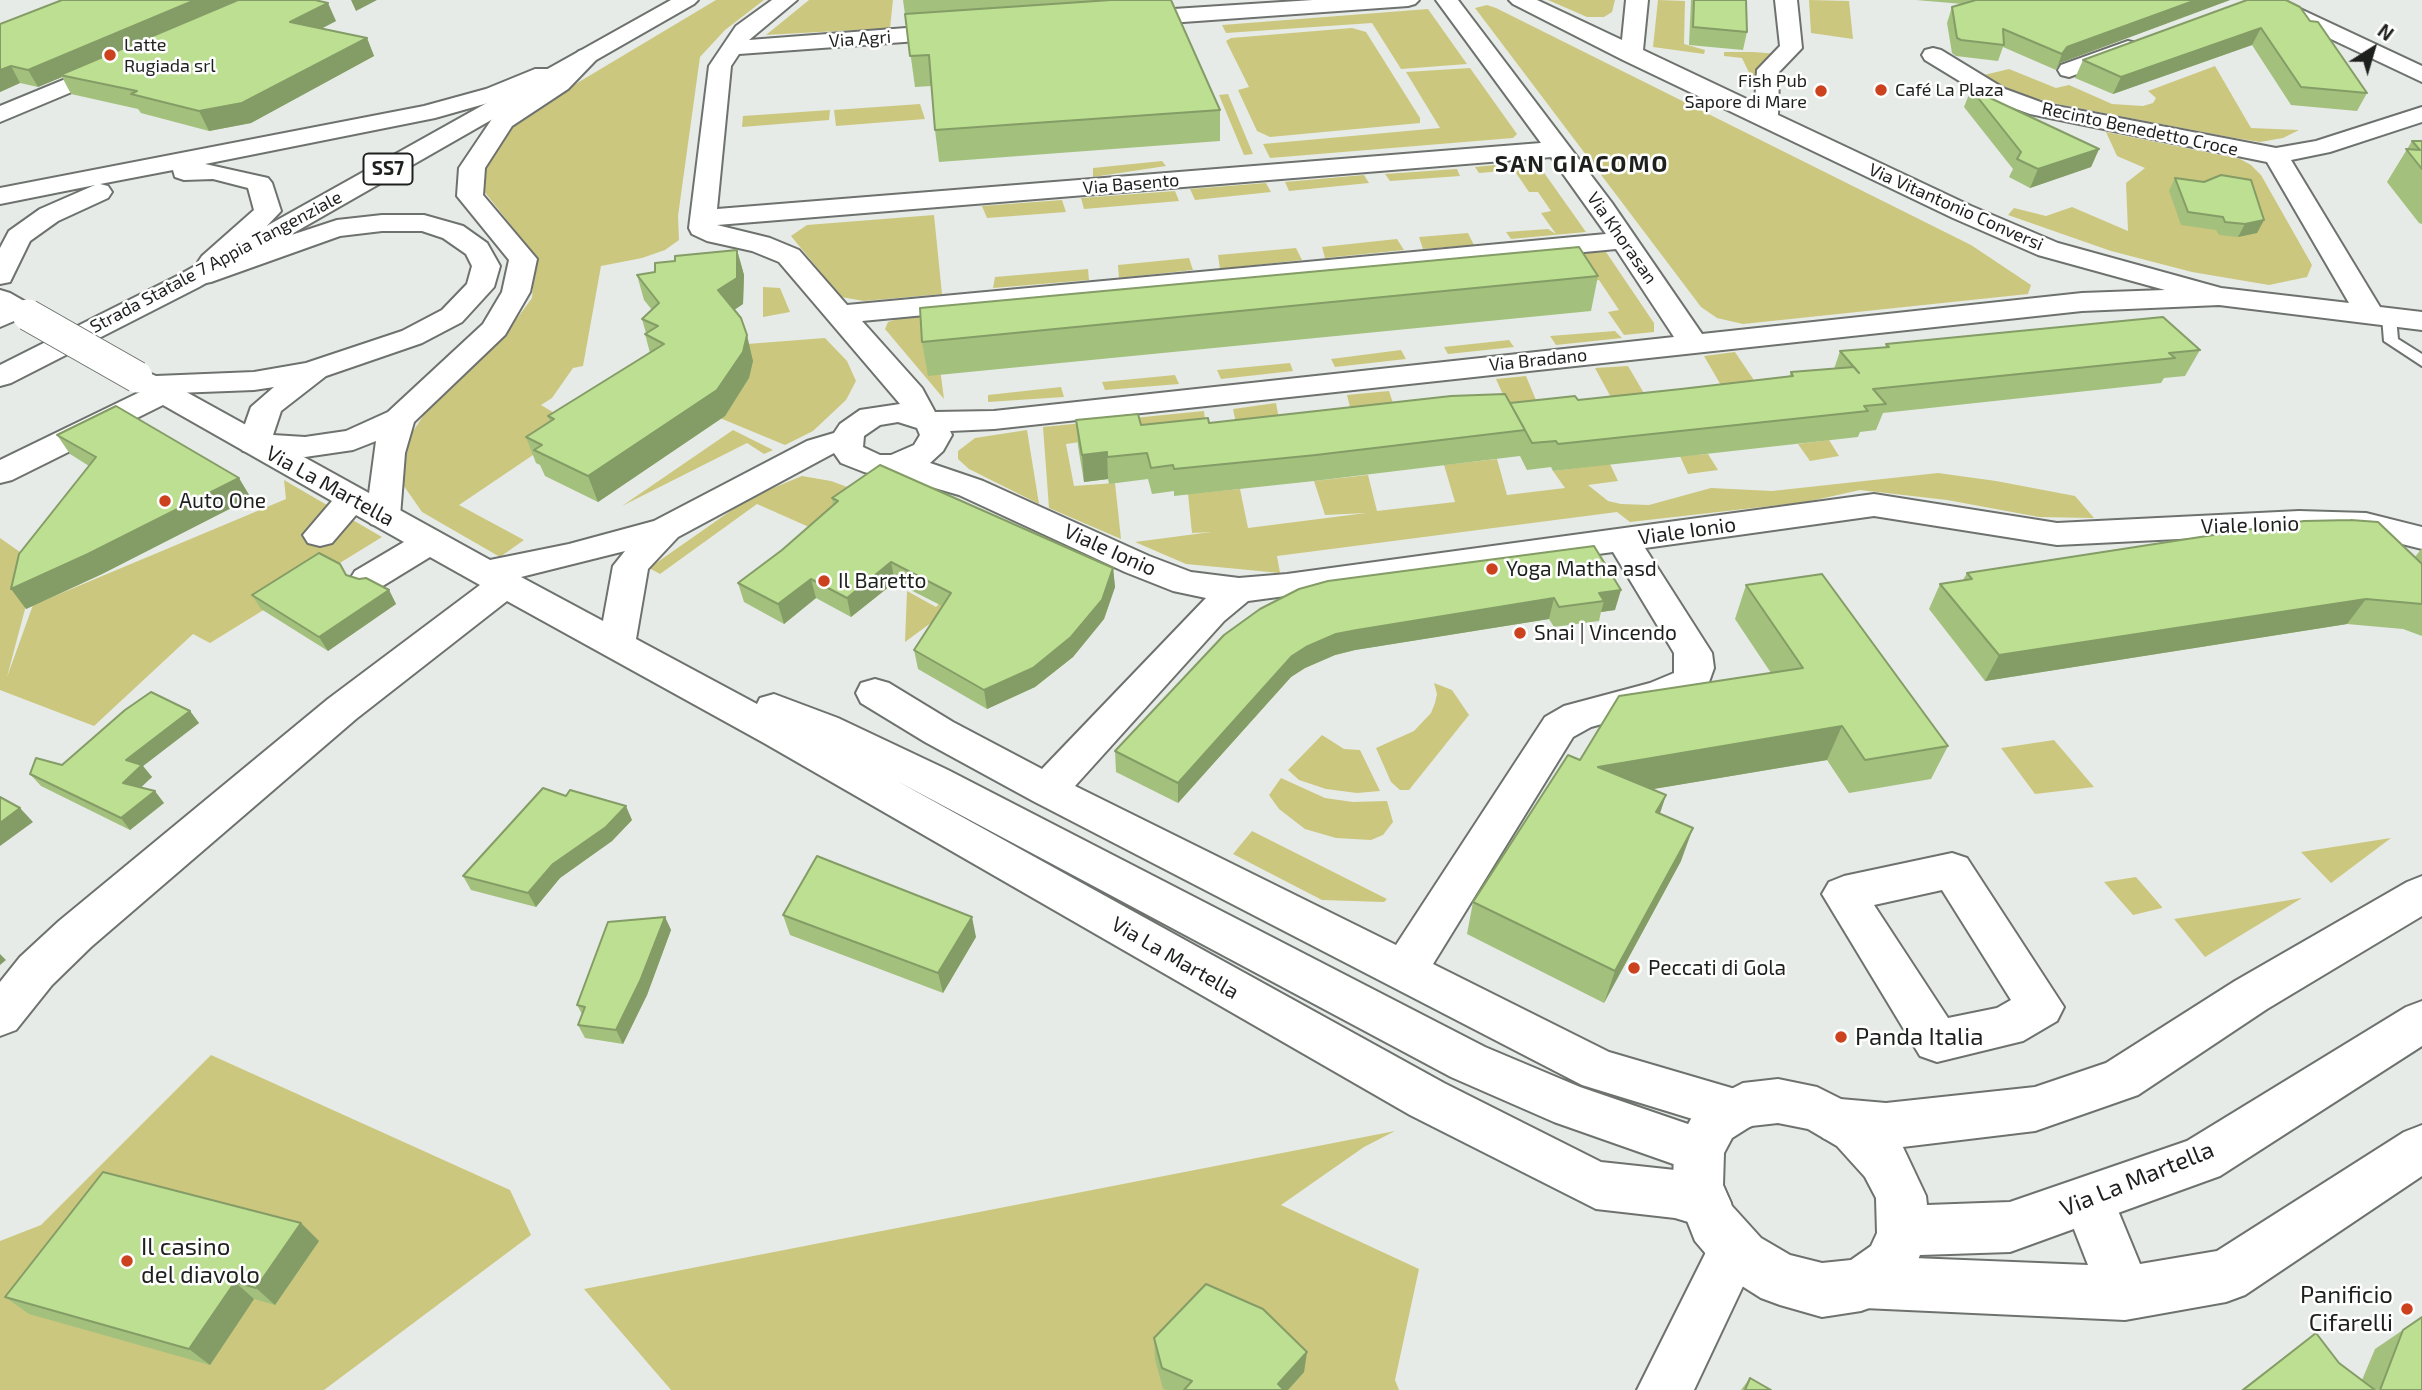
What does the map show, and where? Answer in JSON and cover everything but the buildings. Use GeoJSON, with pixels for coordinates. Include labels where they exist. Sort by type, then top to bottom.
{"type":"FeatureCollection","features":[{"type":"Feature","properties":{"kind":"main road","name":"Strada Statale 7 Appia Tangenziale"},"geometry":{"type":"LineString","coordinates":[[0,377],[189,281],[687,0]]}},
{"type":"Feature","properties":{"kind":"main road"},"geometry":{"type":"LineString","coordinates":[[786,0],[744,31],[720,66],[702,228],[717,235],[760,244],[789,256],[911,395],[924,438]]}},
{"type":"Feature","properties":{"kind":"main road"},"geometry":{"type":"LineString","coordinates":[[1100,21],[1408,0]]}},
{"type":"Feature","properties":{"kind":"main road","name":"Via Khorasan"},"geometry":{"type":"LineString","coordinates":[[1447,0],[1559,149],[1693,343]]}},
{"type":"Feature","properties":{"kind":"main road","name":"Via Vitantonio Conversi"},"geometry":{"type":"LineString","coordinates":[[1520,0],[1962,212],[2048,248],[2219,296],[2422,321]]}},
{"type":"Feature","properties":{"kind":"main road"},"geometry":{"type":"LineString","coordinates":[[1631,55],[1637,0]]}},
{"type":"Feature","properties":{"kind":"main road"},"geometry":{"type":"LineString","coordinates":[[1766,119],[1768,70],[1791,48],[1786,0]]}},
{"type":"Feature","properties":{"kind":"main road"},"geometry":{"type":"LineString","coordinates":[[2256,2],[2422,75]]}},
{"type":"Feature","properties":{"kind":"main road","name":"Via Agri"},"geometry":{"type":"LineString","coordinates":[[730,48],[976,30]]}},
{"type":"Feature","properties":{"kind":"main road"},"geometry":{"type":"LineString","coordinates":[[2069,70],[2144,42]]}},
{"type":"Feature","properties":{"kind":"main road"},"geometry":{"type":"LineString","coordinates":[[0,115],[139,55]]}},
{"type":"Feature","properties":{"kind":"main road","name":"Recinto Benedetto Croce"},"geometry":{"type":"LineString","coordinates":[[1933,55],[1997,94],[2038,109],[2276,156]]}},
{"type":"Feature","properties":{"kind":"main road"},"geometry":{"type":"LineString","coordinates":[[0,196],[426,114],[494,94],[587,56]]}},
{"type":"Feature","properties":{"kind":"main road"},"geometry":{"type":"LineString","coordinates":[[316,370],[267,407],[254,444],[305,447],[353,440],[399,419],[495,329],[516,292],[523,260],[470,196],[472,168],[503,121],[560,84],[587,56]]}},
{"type":"Feature","properties":{"kind":"main road"},"geometry":{"type":"LineString","coordinates":[[2380,315],[2276,156],[2321,148],[2422,114]]}},
{"type":"Feature","properties":{"kind":"main road","name":"Via Basento"},"geometry":{"type":"LineString","coordinates":[[704,218],[1559,149]]}},
{"type":"Feature","properties":{"kind":"main road"},"geometry":{"type":"LineString","coordinates":[[0,276],[10,239],[91,194],[150,174],[213,171],[259,183],[268,211],[244,236],[189,281]]}},
{"type":"Feature","properties":{"kind":"main road"},"geometry":{"type":"LineString","coordinates":[[0,473],[150,385],[254,381],[316,370],[412,337],[452,316],[480,287],[486,266],[477,249],[453,232],[424,223],[382,223],[337,228],[288,243],[189,281]]}},
{"type":"Feature","properties":{"kind":"main road"},"geometry":{"type":"LineString","coordinates":[[840,314],[1624,240]]}},
{"type":"Feature","properties":{"kind":"main road"},"geometry":{"type":"LineString","coordinates":[[2048,248],[2082,302]]}},
{"type":"Feature","properties":{"kind":"main road","name":"Via Bradano"},"geometry":{"type":"LineString","coordinates":[[924,438],[994,420],[1693,343],[2082,302],[2219,296]]}},
{"type":"Feature","properties":{"kind":"main road","name":"Via La Martella"},"geometry":{"type":"LineString","coordinates":[[12,310],[662,669],[1391,1079],[1596,1185],[1675,1194],[1705,1203]]}},
{"type":"Feature","properties":{"kind":"main road"},"geometry":{"type":"LineString","coordinates":[[871,417],[881,394],[887,369]]}},
{"type":"Feature","properties":{"kind":"main road"},"geometry":{"type":"LineString","coordinates":[[898,412],[924,438],[876,465],[855,450],[851,430],[871,417],[898,412]]}},
{"type":"Feature","properties":{"kind":"main road"},"geometry":{"type":"LineString","coordinates":[[320,535],[368,507],[399,419]]}},
{"type":"Feature","properties":{"kind":"main road","name":"Viale Ionio"},"geometry":{"type":"LineString","coordinates":[[924,438],[933,477],[971,488],[1137,564],[1186,583],[1240,590],[1287,586],[1874,505],[2057,534],[2299,522],[2366,524],[2422,538]]}},
{"type":"Feature","properties":{"kind":"main road"},"geometry":{"type":"LineString","coordinates":[[0,1016],[36,971],[75,934],[495,578],[666,529],[793,463],[855,450]]}},
{"type":"Feature","properties":{"kind":"main road"},"geometry":{"type":"LineString","coordinates":[[617,644],[631,566],[666,529]]}},
{"type":"Feature","properties":{"kind":"main road"},"geometry":{"type":"LineString","coordinates":[[1403,972],[1559,727],[1578,716],[1660,694],[1690,682],[1695,668],[1693,653],[1623,540]]}},
{"type":"Feature","properties":{"kind":"main road"},"geometry":{"type":"LineString","coordinates":[[368,579],[430,542]]}},
{"type":"Feature","properties":{"kind":"main road"},"geometry":{"type":"LineString","coordinates":[[1047,790],[1211,612],[1240,590]]}},
{"type":"Feature","properties":{"kind":"main road","name":"Via La Martella"},"geometry":{"type":"LineString","coordinates":[[662,669],[803,719],[888,758],[1468,1062],[1571,1106],[1699,1150]]}},
{"type":"Feature","properties":{"kind":"main road"},"geometry":{"type":"LineString","coordinates":[[875,693],[939,732],[1047,790],[1599,1070],[1735,1110]]}},
{"type":"Feature","properties":{"kind":"main road"},"geometry":{"type":"LineString","coordinates":[[1840,1122],[1886,1126],[2035,1110],[2121,1080],[2251,995],[2422,894]]}},
{"type":"Feature","properties":{"kind":"main road","name":"Via La Martella"},"geometry":{"type":"LineString","coordinates":[[1916,1231],[2010,1227],[2090,1201],[2202,1159],[2422,1021]]}},
{"type":"Feature","properties":{"kind":"main road"},"geometry":{"type":"LineString","coordinates":[[1947,1285],[1916,1231],[1884,1160],[1854,1130],[1817,1109],[1779,1101],[1743,1105],[1715,1122],[1699,1150],[1698,1185],[1713,1223],[1735,1248],[1780,1279],[1822,1290],[1864,1283],[2125,1293],[2226,1276],[2422,1148]]}},
{"type":"Feature","properties":{"kind":"main road"},"geometry":{"type":"LineString","coordinates":[[2090,1201],[2125,1293]]}},
{"type":"Feature","properties":{"kind":"main road"},"geometry":{"type":"LineString","coordinates":[[1864,1283],[1890,1265],[1916,1231]]}},
{"type":"Feature","properties":{"kind":"main road"},"geometry":{"type":"LineString","coordinates":[[1665,1390],[1735,1248]]}},
{"type":"Feature","properties":{"kind":"lane"},"geometry":{"type":"LineString","coordinates":[[2380,315],[2391,341],[2422,361]]}},
{"type":"Feature","properties":{"kind":"shaded area"},"geometry":{"type":"Polygon","coordinates":[[[716,0],[764,0],[725,30],[700,57],[678,216],[679,240],[665,250],[642,258],[601,266],[583,366],[573,368],[552,398],[541,405],[576,426],[459,505],[524,540],[500,557],[422,512],[399,479],[404,445],[431,404],[510,328],[532,298],[532,252],[483,190],[482,172],[512,122],[716,0]]]}},
{"type":"Feature","properties":{"kind":"shaded area"},"geometry":{"type":"Polygon","coordinates":[[[809,0],[893,0],[890,28],[766,35],[809,0]]]}},
{"type":"Feature","properties":{"kind":"shaded area"},"geometry":{"type":"Polygon","coordinates":[[[1548,0],[1615,0],[1612,12],[1604,17],[1587,17],[1548,0]]]}},
{"type":"Feature","properties":{"kind":"shaded area"},"geometry":{"type":"Polygon","coordinates":[[[1658,0],[1685,1],[1684,44],[1705,50],[1704,54],[1653,47],[1658,0]]]}},
{"type":"Feature","properties":{"kind":"shaded area"},"geometry":{"type":"Polygon","coordinates":[[[1809,0],[1849,1],[1853,39],[1811,33],[1809,0]]]}},
{"type":"Feature","properties":{"kind":"shaded area"},"geometry":{"type":"Polygon","coordinates":[[[1487,5],[1971,245],[2031,285],[2028,294],[1743,324],[1717,318],[1701,307],[1475,8],[1487,5]]]}},
{"type":"Feature","properties":{"kind":"shaded area"},"geometry":{"type":"Polygon","coordinates":[[[1428,9],[1467,64],[1401,69],[1372,23],[1226,33],[1222,25],[1428,9]]]}},
{"type":"Feature","properties":{"kind":"shaded area"},"geometry":{"type":"Polygon","coordinates":[[[1352,28],[1366,32],[1420,118],[1420,123],[1270,137],[1257,131],[1238,90],[1249,87],[1226,41],[1231,38],[1352,28]]]}},
{"type":"Feature","properties":{"kind":"shaded area"},"geometry":{"type":"Polygon","coordinates":[[[1724,52],[1779,54],[1760,84],[1755,85],[1742,58],[1724,56],[1724,52]]]}},
{"type":"Feature","properties":{"kind":"shaded area"},"geometry":{"type":"Polygon","coordinates":[[[2215,66],[2251,128],[2299,130],[2283,138],[2260,142],[2229,137],[2062,105],[2019,94],[1984,75],[2009,69],[2056,88],[2069,85],[2112,104],[2143,106],[2153,103],[2156,98],[2148,91],[2215,66]]]}},
{"type":"Feature","properties":{"kind":"shaded area"},"geometry":{"type":"Polygon","coordinates":[[[1470,68],[1517,134],[1513,138],[1270,158],[1263,144],[1440,128],[1406,72],[1470,68]]]}},
{"type":"Feature","properties":{"kind":"shaded area"},"geometry":{"type":"Polygon","coordinates":[[[1228,94],[1253,154],[1244,155],[1219,95],[1228,94]]]}},
{"type":"Feature","properties":{"kind":"shaded area"},"geometry":{"type":"Polygon","coordinates":[[[920,104],[925,119],[836,126],[834,110],[920,104]]]}},
{"type":"Feature","properties":{"kind":"shaded area"},"geometry":{"type":"Polygon","coordinates":[[[830,110],[829,120],[742,127],[743,116],[830,110]]]}},
{"type":"Feature","properties":{"kind":"shaded area"},"geometry":{"type":"Polygon","coordinates":[[[2106,132],[2240,159],[2251,165],[2261,175],[2312,265],[2307,277],[2269,285],[2192,272],[2111,251],[2008,215],[2014,208],[2046,216],[2072,207],[2128,231],[2126,183],[2145,168],[2117,156],[2106,132]]]}},
{"type":"Feature","properties":{"kind":"shaded area"},"geometry":{"type":"Polygon","coordinates":[[[1162,161],[1166,166],[1093,177],[1093,168],[1162,161]]]}},
{"type":"Feature","properties":{"kind":"shaded area"},"geometry":{"type":"Polygon","coordinates":[[[1524,163],[1540,167],[1586,232],[1511,239],[1506,232],[1548,229],[1556,234],[1541,213],[1551,211],[1538,192],[1529,192],[1514,170],[1479,173],[1475,167],[1505,164],[1512,168],[1509,164],[1524,163]]]}},
{"type":"Feature","properties":{"kind":"shaded area"},"geometry":{"type":"Polygon","coordinates":[[[1457,169],[1460,176],[1390,181],[1385,174],[1457,169]]]}},
{"type":"Feature","properties":{"kind":"shaded area"},"geometry":{"type":"Polygon","coordinates":[[[1364,175],[1369,183],[1289,191],[1285,182],[1364,175]]]}},
{"type":"Feature","properties":{"kind":"shaded area"},"geometry":{"type":"Polygon","coordinates":[[[1266,183],[1271,192],[1195,200],[1190,189],[1266,183]]]}},
{"type":"Feature","properties":{"kind":"shaded area"},"geometry":{"type":"Polygon","coordinates":[[[1175,191],[1179,201],[1084,209],[1081,198],[1175,191]]]}},
{"type":"Feature","properties":{"kind":"shaded area"},"geometry":{"type":"Polygon","coordinates":[[[1062,200],[1066,212],[987,218],[982,206],[1062,200]]]}},
{"type":"Feature","properties":{"kind":"shaded area"},"geometry":{"type":"Polygon","coordinates":[[[934,215],[942,294],[864,301],[841,297],[791,236],[807,225],[934,215]]]}},
{"type":"Feature","properties":{"kind":"shaded area"},"geometry":{"type":"Polygon","coordinates":[[[1468,233],[1474,245],[1423,249],[1419,237],[1468,233]]]}},
{"type":"Feature","properties":{"kind":"shaded area"},"geometry":{"type":"Polygon","coordinates":[[[1397,239],[1404,250],[1325,258],[1322,247],[1397,239]]]}},
{"type":"Feature","properties":{"kind":"shaded area"},"geometry":{"type":"Polygon","coordinates":[[[1296,248],[1302,260],[1220,269],[1218,255],[1296,248]]]}},
{"type":"Feature","properties":{"kind":"shaded area"},"geometry":{"type":"Polygon","coordinates":[[[1606,252],[1654,323],[1654,332],[1624,335],[1608,312],[1619,310],[1599,280],[1589,281],[1572,253],[1606,252]]]}},
{"type":"Feature","properties":{"kind":"shaded area"},"geometry":{"type":"Polygon","coordinates":[[[1189,258],[1193,270],[1119,278],[1118,265],[1189,258]]]}},
{"type":"Feature","properties":{"kind":"shaded area"},"geometry":{"type":"Polygon","coordinates":[[[1088,269],[1089,280],[993,288],[995,277],[1088,269]]]}},
{"type":"Feature","properties":{"kind":"shaded area"},"geometry":{"type":"Polygon","coordinates":[[[763,287],[780,288],[790,312],[763,317],[763,287]]]}},
{"type":"Feature","properties":{"kind":"shaded area"},"geometry":{"type":"Polygon","coordinates":[[[933,315],[944,399],[885,329],[888,322],[897,319],[933,315]]]}},
{"type":"Feature","properties":{"kind":"shaded area"},"geometry":{"type":"Polygon","coordinates":[[[1615,331],[1622,338],[1556,345],[1550,336],[1615,331]]]}},
{"type":"Feature","properties":{"kind":"shaded area"},"geometry":{"type":"Polygon","coordinates":[[[825,338],[847,361],[856,381],[846,400],[813,431],[785,445],[715,416],[732,404],[749,378],[747,344],[825,338]]]}},
{"type":"Feature","properties":{"kind":"shaded area"},"geometry":{"type":"Polygon","coordinates":[[[1509,340],[1514,347],[1448,354],[1444,347],[1509,340]]]}},
{"type":"Feature","properties":{"kind":"shaded area"},"geometry":{"type":"Polygon","coordinates":[[[1401,350],[1406,359],[1335,367],[1331,359],[1401,350]]]}},
{"type":"Feature","properties":{"kind":"shaded area"},"geometry":{"type":"Polygon","coordinates":[[[1735,352],[1770,404],[1733,406],[1704,356],[1735,352]]]}},
{"type":"Feature","properties":{"kind":"shaded area"},"geometry":{"type":"Polygon","coordinates":[[[1290,363],[1293,371],[1221,379],[1217,370],[1290,363]]]}},
{"type":"Feature","properties":{"kind":"shaded area"},"geometry":{"type":"Polygon","coordinates":[[[1628,366],[1655,412],[1620,414],[1595,368],[1628,366]]]}},
{"type":"Feature","properties":{"kind":"shaded area"},"geometry":{"type":"Polygon","coordinates":[[[1175,375],[1179,384],[1105,390],[1102,382],[1175,375]]]}},
{"type":"Feature","properties":{"kind":"shaded area"},"geometry":{"type":"Polygon","coordinates":[[[1526,376],[1546,424],[1518,428],[1496,379],[1526,376]]]}},
{"type":"Feature","properties":{"kind":"shaded area"},"geometry":{"type":"Polygon","coordinates":[[[1061,387],[1064,397],[988,402],[988,395],[1061,387]]]}},
{"type":"Feature","properties":{"kind":"shaded area"},"geometry":{"type":"Polygon","coordinates":[[[1389,391],[1399,421],[1355,427],[1347,395],[1389,391]]]}},
{"type":"Feature","properties":{"kind":"shaded area"},"geometry":{"type":"Polygon","coordinates":[[[1276,403],[1282,435],[1239,438],[1233,409],[1276,403]]]}},
{"type":"Feature","properties":{"kind":"shaded area"},"geometry":{"type":"Polygon","coordinates":[[[1204,411],[1208,444],[1137,434],[1066,444],[1074,486],[1115,483],[1121,539],[1049,508],[1043,427],[1204,411]]]}},
{"type":"Feature","properties":{"kind":"shaded area"},"geometry":{"type":"Polygon","coordinates":[[[733,430],[773,450],[764,454],[747,443],[622,506],[733,430]]]}},
{"type":"Feature","properties":{"kind":"shaded area"},"geometry":{"type":"Polygon","coordinates":[[[1027,430],[1039,504],[969,469],[958,459],[958,451],[975,438],[1027,430]]]}},
{"type":"Feature","properties":{"kind":"shaded area"},"geometry":{"type":"Polygon","coordinates":[[[1829,440],[1839,456],[1810,461],[1798,444],[1829,440]]]}},
{"type":"Feature","properties":{"kind":"shaded area"},"geometry":{"type":"Polygon","coordinates":[[[1708,454],[1718,470],[1688,474],[1680,456],[1708,454]]]}},
{"type":"Feature","properties":{"kind":"shaded area"},"geometry":{"type":"Polygon","coordinates":[[[1497,459],[1507,495],[1565,488],[1553,471],[1610,464],[1618,481],[1588,485],[1608,501],[1649,505],[1711,488],[1772,491],[1938,473],[2075,496],[2094,518],[2039,517],[1947,500],[1860,490],[1806,502],[1630,522],[1617,512],[1277,556],[1280,573],[1186,564],[1135,542],[1211,532],[1192,533],[1188,494],[1240,489],[1248,528],[1366,513],[1325,515],[1314,481],[1368,475],[1377,511],[1455,502],[1444,465],[1497,459]]]}},
{"type":"Feature","properties":{"kind":"shaded area"},"geometry":{"type":"Polygon","coordinates":[[[802,476],[831,481],[869,495],[818,531],[757,504],[660,574],[649,568],[749,498],[802,476]]]}},
{"type":"Feature","properties":{"kind":"shaded area"},"geometry":{"type":"Polygon","coordinates":[[[284,480],[382,537],[210,643],[193,634],[94,726],[0,690],[0,538],[37,564],[7,677],[33,605],[286,499],[284,480]]]}},
{"type":"Feature","properties":{"kind":"shaded area"},"geometry":{"type":"Polygon","coordinates":[[[907,591],[936,607],[945,597],[958,603],[905,642],[907,591]]]}},
{"type":"Feature","properties":{"kind":"shaded area"},"geometry":{"type":"Polygon","coordinates":[[[1434,683],[1452,690],[1469,715],[1409,790],[1400,790],[1391,782],[1376,748],[1414,731],[1431,713],[1437,694],[1434,683]]]}},
{"type":"Feature","properties":{"kind":"shaded area"},"geometry":{"type":"Polygon","coordinates":[[[1322,735],[1344,749],[1360,750],[1380,791],[1357,793],[1326,789],[1299,780],[1288,770],[1322,735]]]}},
{"type":"Feature","properties":{"kind":"shaded area"},"geometry":{"type":"Polygon","coordinates":[[[2054,740],[2094,787],[2035,794],[2001,748],[2054,740]]]}},
{"type":"Feature","properties":{"kind":"shaded area"},"geometry":{"type":"Polygon","coordinates":[[[1281,778],[1325,798],[1353,802],[1387,801],[1393,822],[1383,835],[1371,840],[1336,838],[1305,829],[1279,809],[1269,795],[1281,778]]]}},
{"type":"Feature","properties":{"kind":"shaded area"},"geometry":{"type":"Polygon","coordinates":[[[1252,831],[1387,899],[1384,902],[1322,900],[1233,854],[1252,831]]]}},
{"type":"Feature","properties":{"kind":"shaded area"},"geometry":{"type":"Polygon","coordinates":[[[2391,838],[2331,883],[2301,852],[2391,838]]]}},
{"type":"Feature","properties":{"kind":"shaded area"},"geometry":{"type":"Polygon","coordinates":[[[2136,877],[2162,908],[2133,915],[2104,882],[2136,877]]]}},
{"type":"Feature","properties":{"kind":"shaded area"},"geometry":{"type":"Polygon","coordinates":[[[2302,898],[2205,957],[2174,919],[2302,898]]]}},
{"type":"Feature","properties":{"kind":"shaded area"},"geometry":{"type":"Polygon","coordinates":[[[211,1055],[510,1190],[531,1235],[324,1390],[0,1390],[0,1241],[41,1225],[211,1055]]]}},
{"type":"Feature","properties":{"kind":"shaded area"},"geometry":{"type":"Polygon","coordinates":[[[1395,1131],[1364,1147],[1281,1205],[1419,1269],[1395,1380],[1399,1390],[671,1390],[584,1289],[1395,1131]]]}},
{"type":"Feature","properties":{"kind":"place","name":"Latte Rugiada srl"},"geometry":{"type":"Point","coordinates":[110,55]}},
{"type":"Feature","properties":{"kind":"place","name":"Café La Plaza"},"geometry":{"type":"Point","coordinates":[1881,90]}},
{"type":"Feature","properties":{"kind":"place","name":"Fish Pub Sapore di Mare"},"geometry":{"type":"Point","coordinates":[1821,91]}},
{"type":"Feature","properties":{"kind":"place","name":"Auto One"},"geometry":{"type":"Point","coordinates":[165,501]}},
{"type":"Feature","properties":{"kind":"place","name":"Yoga Matha asd"},"geometry":{"type":"Point","coordinates":[1492,569]}},
{"type":"Feature","properties":{"kind":"place","name":"Il Baretto"},"geometry":{"type":"Point","coordinates":[824,581]}},
{"type":"Feature","properties":{"kind":"place","name":"Snai | Vincendo"},"geometry":{"type":"Point","coordinates":[1520,633]}},
{"type":"Feature","properties":{"kind":"place","name":"Peccati di Gola"},"geometry":{"type":"Point","coordinates":[1634,968]}},
{"type":"Feature","properties":{"kind":"place","name":"Panda Italia"},"geometry":{"type":"Point","coordinates":[1841,1037]}},
{"type":"Feature","properties":{"kind":"place","name":"Il casino del diavolo"},"geometry":{"type":"Point","coordinates":[127,1261]}},
{"type":"Feature","properties":{"kind":"place","name":"Panificio Cifarelli"},"geometry":{"type":"Point","coordinates":[2407,1309]}},
{"type":"Feature","properties":{"kind":"district","name":"SAN GIACOMO"},"geometry":{"type":"Point","coordinates":[1582,164]}}]}
